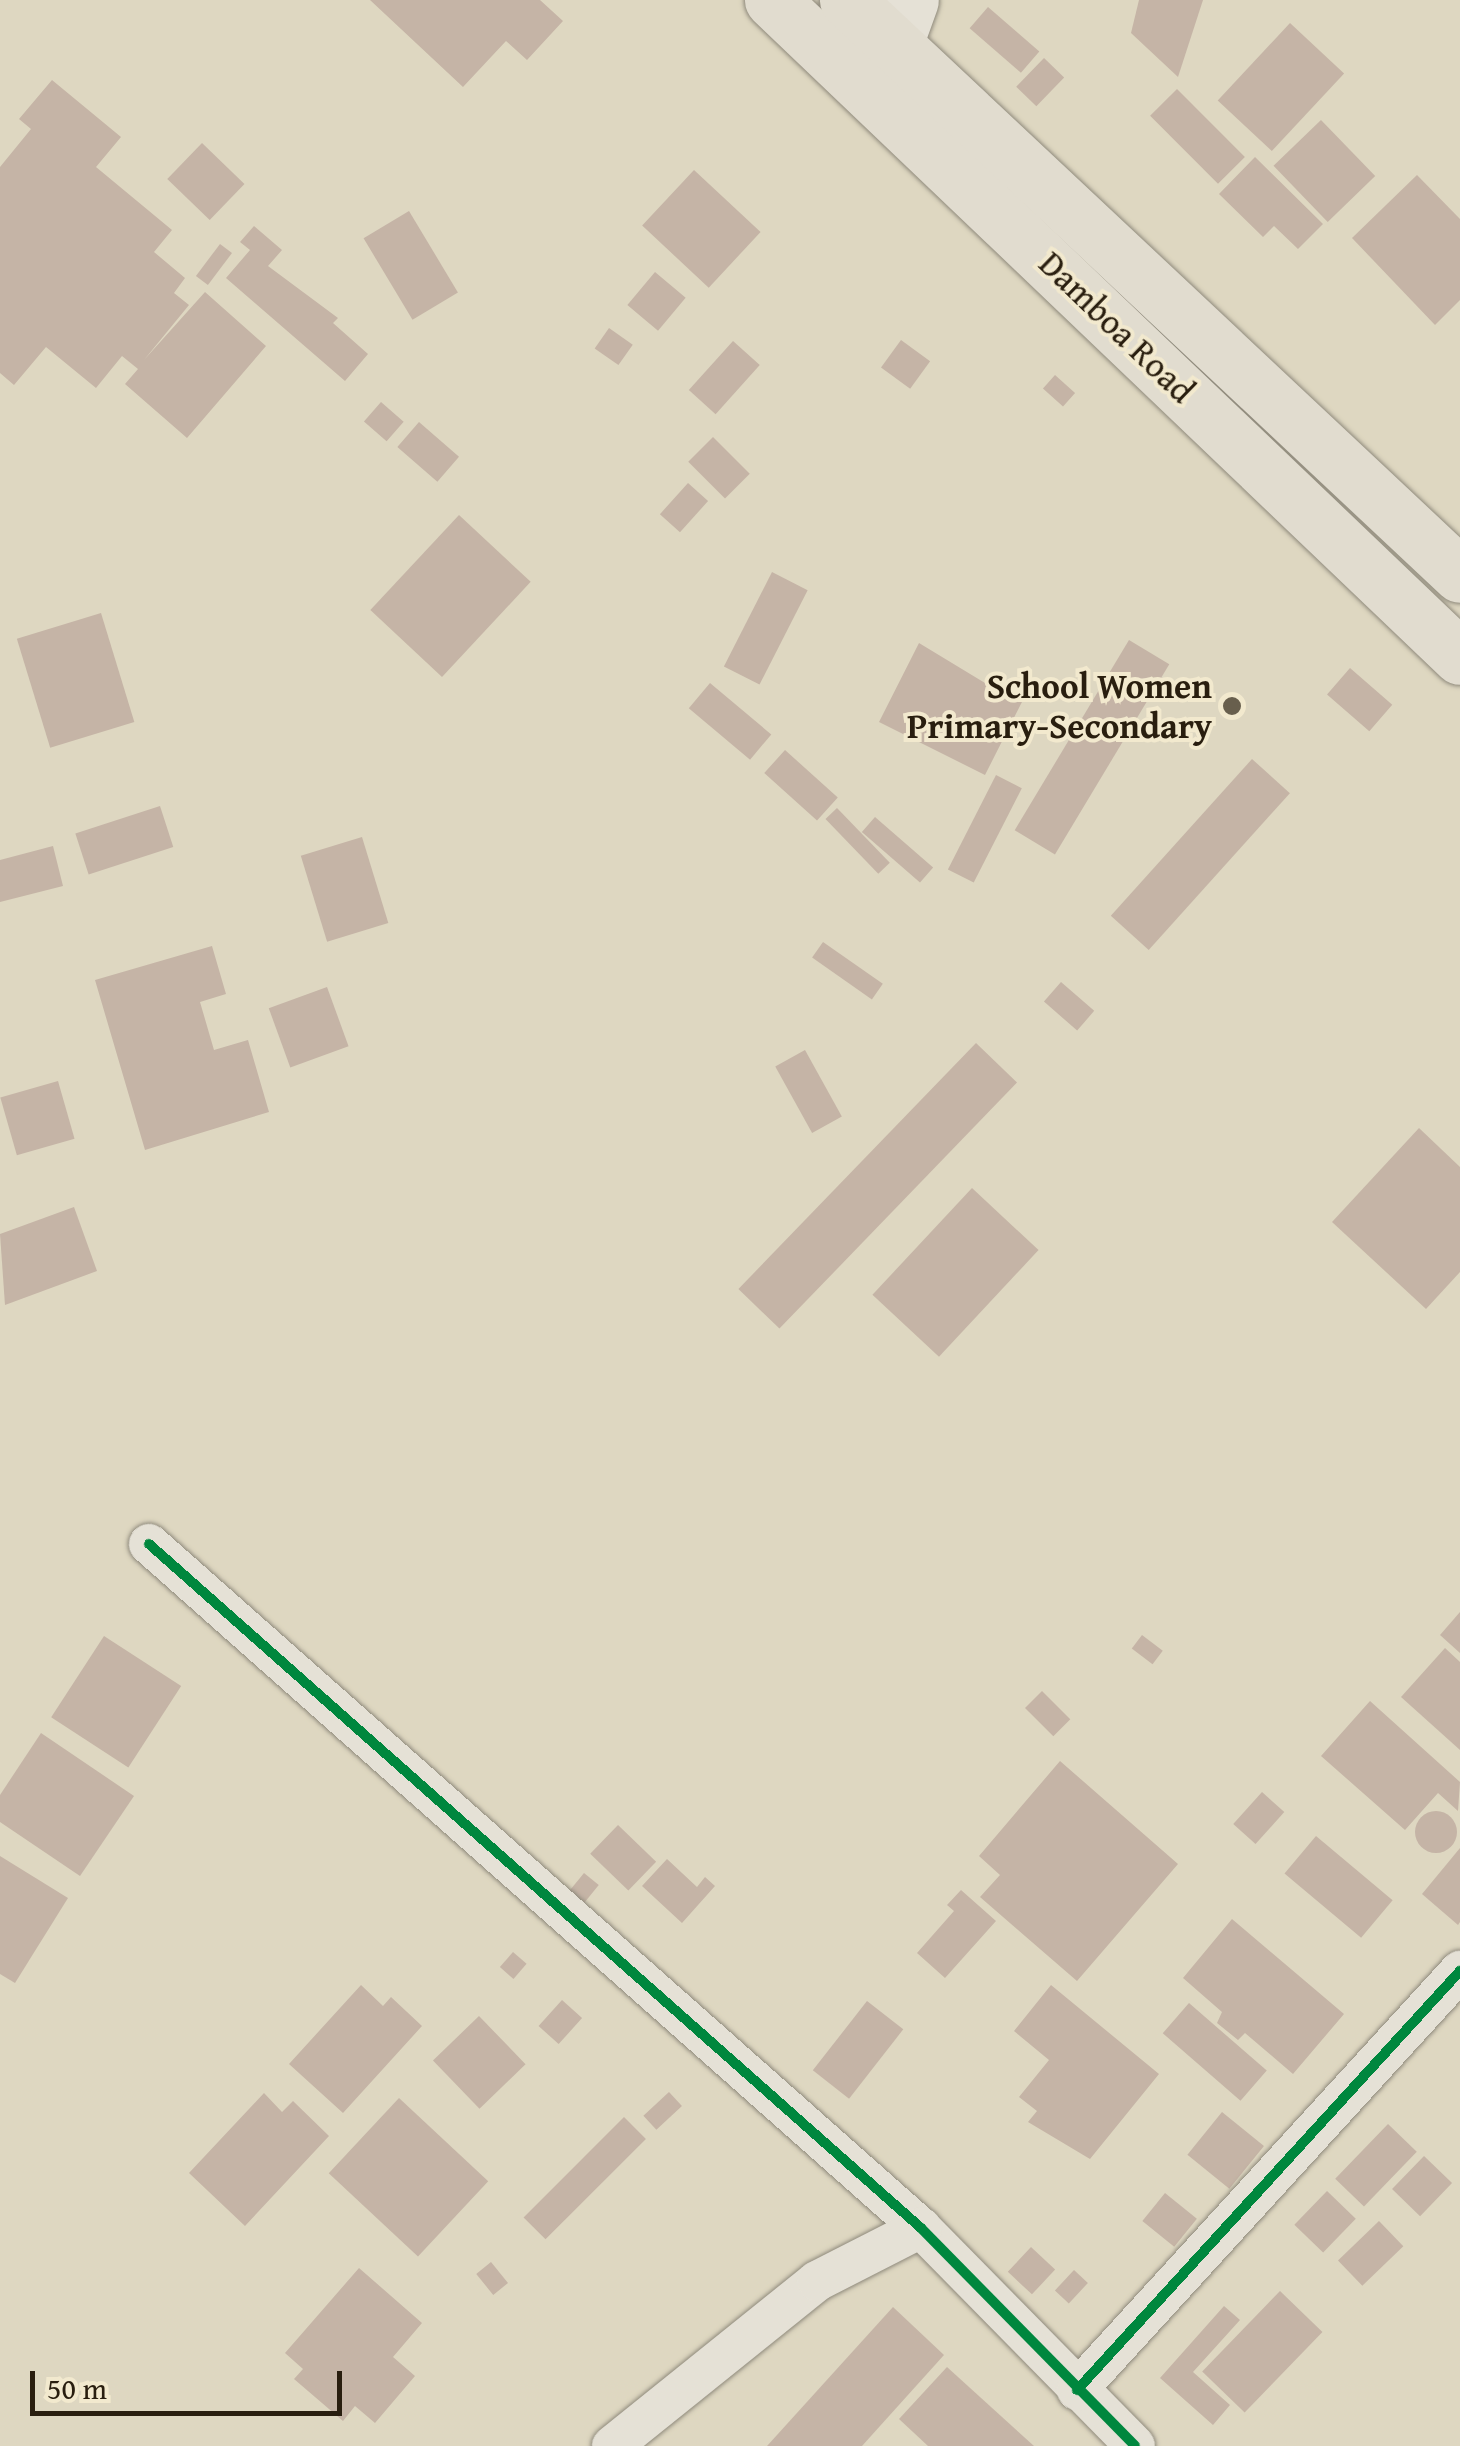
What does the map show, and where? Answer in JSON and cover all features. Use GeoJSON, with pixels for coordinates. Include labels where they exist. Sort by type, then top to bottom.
{"type":"FeatureCollection","features":[{"type":"Feature","properties":{"kind":"main road","name":"Damboa Road"},"geometry":{"type":"LineString","coordinates":[[772,0],[1460,656]]}},
{"type":"Feature","properties":{"kind":"main road","name":"Damboa Road"},"geometry":{"type":"LineString","coordinates":[[847,0],[903,23],[1460,575]]}},
{"type":"Feature","properties":{"kind":"street"},"geometry":{"type":"LineString","coordinates":[[876,98],[903,23]]}},
{"type":"Feature","properties":{"kind":"street"},"geometry":{"type":"LineString","coordinates":[[149,1544],[921,2228],[1135,2446]]}},
{"type":"Feature","properties":{"kind":"street"},"geometry":{"type":"LineString","coordinates":[[1077,2390],[1460,1971]]}},
{"type":"Feature","properties":{"kind":"street"},"geometry":{"type":"LineString","coordinates":[[612,2446],[817,2280],[921,2228]]}},
{"type":"Feature","properties":{"kind":"building"},"geometry":{"type":"Polygon","coordinates":[[[370,0],[540,0],[563,21],[527,60],[506,41],[463,87],[370,0]]]}},
{"type":"Feature","properties":{"kind":"building"},"geometry":{"type":"Polygon","coordinates":[[[1139,0],[1203,0],[1178,77],[1131,33],[1139,0]]]}},
{"type":"Feature","properties":{"kind":"building"},"geometry":{"type":"Polygon","coordinates":[[[988,7],[1039,52],[1021,73],[970,28],[988,7]]]}},
{"type":"Feature","properties":{"kind":"building"},"geometry":{"type":"Polygon","coordinates":[[[1290,23],[1344,73],[1272,151],[1218,101],[1290,23]]]}},
{"type":"Feature","properties":{"kind":"building"},"geometry":{"type":"Polygon","coordinates":[[[1044,58],[1064,77],[1036,106],[1016,87],[1044,58]]]}},
{"type":"Feature","properties":{"kind":"building"},"geometry":{"type":"Polygon","coordinates":[[[52,80],[121,137],[96,167],[172,230],[154,252],[185,278],[174,293],[189,305],[144,360],[205,292],[266,346],[187,438],[125,384],[138,369],[122,356],[96,388],[46,347],[14,385],[0,373],[0,167],[31,129],[19,119],[52,80]]]}},
{"type":"Feature","properties":{"kind":"building"},"geometry":{"type":"Polygon","coordinates":[[[1177,89],[1245,157],[1218,184],[1150,116],[1177,89]]]}},
{"type":"Feature","properties":{"kind":"building"},"geometry":{"type":"Polygon","coordinates":[[[1321,120],[1375,176],[1328,222],[1274,166],[1321,120]]]}},
{"type":"Feature","properties":{"kind":"building"},"geometry":{"type":"Polygon","coordinates":[[[202,143],[244,184],[210,220],[167,179],[202,143]]]}},
{"type":"Feature","properties":{"kind":"building"},"geometry":{"type":"Polygon","coordinates":[[[1255,157],[1323,224],[1298,249],[1274,226],[1263,237],[1219,194],[1255,157]]]}},
{"type":"Feature","properties":{"kind":"building"},"geometry":{"type":"Polygon","coordinates":[[[694,170],[761,232],[709,288],[642,226],[694,170]]]}},
{"type":"Feature","properties":{"kind":"building"},"geometry":{"type":"Polygon","coordinates":[[[1417,175],[1460,219],[1460,300],[1435,325],[1352,238],[1417,175]]]}},
{"type":"Feature","properties":{"kind":"building"},"geometry":{"type":"Polygon","coordinates":[[[409,211],[458,292],[412,320],[364,238],[409,211]]]}},
{"type":"Feature","properties":{"kind":"building"},"geometry":{"type":"Polygon","coordinates":[[[254,226],[282,250],[268,266],[338,318],[333,323],[368,354],[345,381],[226,278],[250,250],[240,242],[254,226]]]}},
{"type":"Feature","properties":{"kind":"building"},"geometry":{"type":"Polygon","coordinates":[[[220,244],[232,253],[208,285],[196,276],[220,244]]]}},
{"type":"Feature","properties":{"kind":"building"},"geometry":{"type":"Polygon","coordinates":[[[655,272],[686,298],[658,331],[627,305],[655,272]]]}},
{"type":"Feature","properties":{"kind":"building"},"geometry":{"type":"Polygon","coordinates":[[[609,328],[633,345],[618,365],[595,348],[609,328]]]}},
{"type":"Feature","properties":{"kind":"building"},"geometry":{"type":"Polygon","coordinates":[[[901,340],[930,361],[910,389],[881,368],[901,340]]]}},
{"type":"Feature","properties":{"kind":"building"},"geometry":{"type":"Polygon","coordinates":[[[733,341],[760,365],[716,414],[689,390],[733,341]]]}},
{"type":"Feature","properties":{"kind":"building"},"geometry":{"type":"Polygon","coordinates":[[[1055,375],[1075,393],[1063,406],[1043,388],[1055,375]]]}},
{"type":"Feature","properties":{"kind":"building"},"geometry":{"type":"Polygon","coordinates":[[[381,402],[404,422],[387,441],[364,422],[381,402]]]}},
{"type":"Feature","properties":{"kind":"building"},"geometry":{"type":"Polygon","coordinates":[[[419,422],[459,457],[437,482],[397,447],[419,422]]]}},
{"type":"Feature","properties":{"kind":"building"},"geometry":{"type":"Polygon","coordinates":[[[713,437],[750,474],[725,499],[688,462],[713,437]]]}},
{"type":"Feature","properties":{"kind":"building"},"geometry":{"type":"Polygon","coordinates":[[[688,483],[708,501],[680,532],[660,514],[688,483]]]}},
{"type":"Feature","properties":{"kind":"building"},"geometry":{"type":"Polygon","coordinates":[[[459,515],[531,582],[442,677],[370,610],[459,515]]]}},
{"type":"Feature","properties":{"kind":"building"},"geometry":{"type":"Polygon","coordinates":[[[772,572],[808,590],[760,685],[724,666],[772,572]]]}},
{"type":"Feature","properties":{"kind":"building"},"geometry":{"type":"Polygon","coordinates":[[[101,613],[134,722],[50,748],[17,639],[101,613]]]}},
{"type":"Feature","properties":{"kind":"building"},"geometry":{"type":"Polygon","coordinates":[[[1129,640],[1169,664],[1055,854],[1015,830],[1129,640]]]}},
{"type":"Feature","properties":{"kind":"building"},"geometry":{"type":"Polygon","coordinates":[[[919,643],[985,683],[989,677],[1025,696],[985,775],[879,722],[919,643]]]}},
{"type":"Feature","properties":{"kind":"building"},"geometry":{"type":"Polygon","coordinates":[[[1350,668],[1392,705],[1369,731],[1327,694],[1350,668]]]}},
{"type":"Feature","properties":{"kind":"building"},"geometry":{"type":"Polygon","coordinates":[[[710,683],[771,734],[750,760],[689,708],[710,683]]]}},
{"type":"Feature","properties":{"kind":"building"},"geometry":{"type":"Polygon","coordinates":[[[785,750],[838,798],[817,821],[764,773],[785,750]]]}},
{"type":"Feature","properties":{"kind":"building"},"geometry":{"type":"Polygon","coordinates":[[[1252,759],[1290,793],[1149,950],[1111,916],[1252,759]]]}},
{"type":"Feature","properties":{"kind":"building"},"geometry":{"type":"Polygon","coordinates":[[[996,775],[1022,788],[974,883],[948,869],[996,775]]]}},
{"type":"Feature","properties":{"kind":"building"},"geometry":{"type":"Polygon","coordinates":[[[160,806],[173,847],[89,874],[75,834],[160,806]]]}},
{"type":"Feature","properties":{"kind":"building"},"geometry":{"type":"Polygon","coordinates":[[[837,808],[890,863],[878,874],[825,819],[837,808]]]}},
{"type":"Feature","properties":{"kind":"building"},"geometry":{"type":"Polygon","coordinates":[[[875,817],[933,868],[920,883],[862,832],[875,817]]]}},
{"type":"Feature","properties":{"kind":"building"},"geometry":{"type":"Polygon","coordinates":[[[362,837],[388,923],[327,942],[301,856],[362,837]]]}},
{"type":"Feature","properties":{"kind":"building"},"geometry":{"type":"Polygon","coordinates":[[[53,846],[63,886],[0,902],[0,860],[53,846]]]}},
{"type":"Feature","properties":{"kind":"building"},"geometry":{"type":"Polygon","coordinates":[[[823,942],[883,984],[872,999],[812,958],[823,942]]]}},
{"type":"Feature","properties":{"kind":"building"},"geometry":{"type":"Polygon","coordinates":[[[212,946],[226,994],[200,1002],[214,1050],[248,1040],[269,1112],[145,1150],[95,980],[212,946]]]}},
{"type":"Feature","properties":{"kind":"building"},"geometry":{"type":"Polygon","coordinates":[[[1061,982],[1094,1011],[1077,1030],[1044,1002],[1061,982]]]}},
{"type":"Feature","properties":{"kind":"building"},"geometry":{"type":"Polygon","coordinates":[[[327,987],[349,1046],[290,1067],[269,1008],[327,987]]]}},
{"type":"Feature","properties":{"kind":"building"},"geometry":{"type":"Polygon","coordinates":[[[976,1043],[1017,1083],[779,1329],[738,1289],[976,1043]]]}},
{"type":"Feature","properties":{"kind":"building"},"geometry":{"type":"Polygon","coordinates":[[[805,1050],[842,1116],[812,1133],[775,1066],[805,1050]]]}},
{"type":"Feature","properties":{"kind":"building"},"geometry":{"type":"Polygon","coordinates":[[[58,1081],[75,1139],[17,1155],[0,1098],[58,1081]]]}},
{"type":"Feature","properties":{"kind":"building"},"geometry":{"type":"Polygon","coordinates":[[[1419,1128],[1460,1167],[1460,1272],[1426,1309],[1332,1222],[1419,1128]]]}},
{"type":"Feature","properties":{"kind":"building"},"geometry":{"type":"Polygon","coordinates":[[[972,1188],[1039,1250],[939,1357],[872,1295],[972,1188]]]}},
{"type":"Feature","properties":{"kind":"building"},"geometry":{"type":"Polygon","coordinates":[[[74,1207],[97,1271],[5,1305],[0,1234],[74,1207]]]}},
{"type":"Feature","properties":{"kind":"building"},"geometry":{"type":"Polygon","coordinates":[[[1460,1612],[1460,1653],[1440,1635],[1460,1612]]]}},
{"type":"Feature","properties":{"kind":"building"},"geometry":{"type":"Polygon","coordinates":[[[1142,1635],[1163,1651],[1153,1664],[1132,1649],[1142,1635]]]}},
{"type":"Feature","properties":{"kind":"building"},"geometry":{"type":"Polygon","coordinates":[[[104,1636],[181,1686],[128,1767],[51,1717],[104,1636]]]}},
{"type":"Feature","properties":{"kind":"building"},"geometry":{"type":"Polygon","coordinates":[[[1445,1648],[1460,1662],[1460,1750],[1401,1697],[1445,1648]]]}},
{"type":"Feature","properties":{"kind":"building"},"geometry":{"type":"Polygon","coordinates":[[[1042,1691],[1070,1719],[1053,1736],[1025,1708],[1042,1691]]]}},
{"type":"Feature","properties":{"kind":"building"},"geometry":{"type":"Polygon","coordinates":[[[1370,1701],[1460,1782],[1458,1811],[1438,1793],[1405,1830],[1321,1756],[1370,1701]]]}},
{"type":"Feature","properties":{"kind":"building"},"geometry":{"type":"Polygon","coordinates":[[[41,1733],[134,1796],[80,1876],[0,1822],[0,1795],[41,1733]]]}},
{"type":"Feature","properties":{"kind":"building"},"geometry":{"type":"Polygon","coordinates":[[[1060,1761],[1178,1864],[1077,1981],[980,1897],[1000,1875],[979,1856],[1060,1761]]]}},
{"type":"Feature","properties":{"kind":"building"},"geometry":{"type":"Polygon","coordinates":[[[1262,1792],[1284,1812],[1256,1844],[1233,1824],[1262,1792]]]}},
{"type":"Feature","properties":{"kind":"building"},"geometry":{"type":"Polygon","coordinates":[[[1436,1811],[1451,1817],[1457,1832],[1451,1847],[1436,1853],[1421,1847],[1415,1832],[1421,1817],[1436,1811]]]}},
{"type":"Feature","properties":{"kind":"building"},"geometry":{"type":"Polygon","coordinates":[[[618,1825],[656,1862],[628,1891],[590,1854],[618,1825]]]}},
{"type":"Feature","properties":{"kind":"building"},"geometry":{"type":"Polygon","coordinates":[[[1316,1836],[1393,1900],[1361,1938],[1285,1874],[1316,1836]]]}},
{"type":"Feature","properties":{"kind":"building"},"geometry":{"type":"Polygon","coordinates":[[[1460,1848],[1460,1922],[1458,1925],[1422,1894],[1460,1848]]]}},
{"type":"Feature","properties":{"kind":"building"},"geometry":{"type":"Polygon","coordinates":[[[0,1856],[68,1898],[15,1983],[0,1974],[0,1856]]]}},
{"type":"Feature","properties":{"kind":"building"},"geometry":{"type":"Polygon","coordinates":[[[667,1859],[697,1887],[705,1877],[715,1886],[682,1923],[642,1886],[667,1859]]]}},
{"type":"Feature","properties":{"kind":"building"},"geometry":{"type":"Polygon","coordinates":[[[584,1873],[599,1885],[584,1903],[570,1891],[584,1873]]]}},
{"type":"Feature","properties":{"kind":"building"},"geometry":{"type":"Polygon","coordinates":[[[961,1890],[996,1921],[945,1978],[917,1953],[954,1911],[947,1905],[961,1890]]]}},
{"type":"Feature","properties":{"kind":"building"},"geometry":{"type":"Polygon","coordinates":[[[1232,1919],[1344,2014],[1293,2074],[1245,2033],[1238,2040],[1217,2023],[1222,2012],[1183,1978],[1232,1919]]]}},
{"type":"Feature","properties":{"kind":"building"},"geometry":{"type":"Polygon","coordinates":[[[513,1952],[527,1964],[513,1979],[500,1967],[513,1952]]]}},
{"type":"Feature","properties":{"kind":"building"},"geometry":{"type":"Polygon","coordinates":[[[361,1985],[383,2006],[391,1997],[422,2026],[343,2113],[289,2064],[361,1985]]]}},
{"type":"Feature","properties":{"kind":"building"},"geometry":{"type":"Polygon","coordinates":[[[1051,1985],[1159,2074],[1090,2159],[1028,2122],[1037,2111],[1019,2097],[1049,2060],[1014,2031],[1051,1985]]]}},
{"type":"Feature","properties":{"kind":"building"},"geometry":{"type":"Polygon","coordinates":[[[562,2000],[582,2018],[559,2044],[539,2026],[562,2000]]]}},
{"type":"Feature","properties":{"kind":"building"},"geometry":{"type":"Polygon","coordinates":[[[867,2001],[903,2029],[849,2099],[813,2070],[867,2001]]]}},
{"type":"Feature","properties":{"kind":"building"},"geometry":{"type":"Polygon","coordinates":[[[1189,2003],[1267,2071],[1240,2101],[1163,2033],[1189,2003]]]}},
{"type":"Feature","properties":{"kind":"building"},"geometry":{"type":"Polygon","coordinates":[[[479,2016],[526,2064],[480,2109],[433,2060],[479,2016]]]}},
{"type":"Feature","properties":{"kind":"building"},"geometry":{"type":"Polygon","coordinates":[[[669,2092],[682,2106],[656,2130],[643,2116],[669,2092]]]}},
{"type":"Feature","properties":{"kind":"building"},"geometry":{"type":"Polygon","coordinates":[[[264,2093],[282,2112],[293,2101],[329,2136],[245,2226],[189,2173],[264,2093]]]}},
{"type":"Feature","properties":{"kind":"building"},"geometry":{"type":"Polygon","coordinates":[[[399,2098],[488,2181],[418,2257],[329,2173],[399,2098]]]}},
{"type":"Feature","properties":{"kind":"building"},"geometry":{"type":"Polygon","coordinates":[[[1222,2112],[1264,2146],[1229,2189],[1187,2155],[1222,2112]]]}},
{"type":"Feature","properties":{"kind":"building"},"geometry":{"type":"Polygon","coordinates":[[[624,2117],[646,2139],[546,2239],[524,2217],[624,2117]]]}},
{"type":"Feature","properties":{"kind":"building"},"geometry":{"type":"Polygon","coordinates":[[[1388,2124],[1417,2152],[1364,2206],[1335,2179],[1388,2124]]]}},
{"type":"Feature","properties":{"kind":"building"},"geometry":{"type":"Polygon","coordinates":[[[1424,2156],[1452,2183],[1420,2216],[1392,2189],[1424,2156]]]}},
{"type":"Feature","properties":{"kind":"building"},"geometry":{"type":"Polygon","coordinates":[[[1327,2191],[1356,2219],[1323,2253],[1294,2225],[1327,2191]]]}},
{"type":"Feature","properties":{"kind":"building"},"geometry":{"type":"Polygon","coordinates":[[[1165,2193],[1197,2219],[1174,2247],[1142,2221],[1165,2193]]]}},
{"type":"Feature","properties":{"kind":"building"},"geometry":{"type":"Polygon","coordinates":[[[1379,2221],[1403,2246],[1362,2286],[1338,2261],[1379,2221]]]}},
{"type":"Feature","properties":{"kind":"building"},"geometry":{"type":"Polygon","coordinates":[[[1031,2247],[1055,2270],[1032,2294],[1008,2272],[1031,2247]]]}},
{"type":"Feature","properties":{"kind":"building"},"geometry":{"type":"Polygon","coordinates":[[[491,2262],[508,2283],[493,2295],[476,2274],[491,2262]]]}},
{"type":"Feature","properties":{"kind":"building"},"geometry":{"type":"Polygon","coordinates":[[[359,2268],[422,2323],[393,2357],[415,2376],[375,2423],[355,2406],[343,2421],[294,2379],[303,2369],[285,2353],[359,2268]]]}},
{"type":"Feature","properties":{"kind":"building"},"geometry":{"type":"Polygon","coordinates":[[[1074,2270],[1088,2283],[1069,2303],[1055,2290],[1074,2270]]]}},
{"type":"Feature","properties":{"kind":"building"},"geometry":{"type":"Polygon","coordinates":[[[1280,2291],[1322,2332],[1245,2413],[1202,2372],[1280,2291]]]}},
{"type":"Feature","properties":{"kind":"building"},"geometry":{"type":"Polygon","coordinates":[[[1224,2306],[1240,2320],[1193,2372],[1230,2405],[1213,2425],[1160,2378],[1224,2306]]]}},
{"type":"Feature","properties":{"kind":"building"},"geometry":{"type":"Polygon","coordinates":[[[893,2307],[944,2355],[862,2446],[767,2446],[893,2307]]]}},
{"type":"Feature","properties":{"kind":"building"},"geometry":{"type":"Polygon","coordinates":[[[947,2367],[1034,2446],[928,2446],[899,2419],[947,2367]]]}},
{"type":"Feature","properties":{"kind":"cycle path"},"geometry":{"type":"LineString","coordinates":[[149,1544],[921,2228],[1135,2446]]}},
{"type":"Feature","properties":{"kind":"cycle path"},"geometry":{"type":"LineString","coordinates":[[1077,2390],[1460,1971]]}},
{"type":"Feature","properties":{"kind":"place","name":"School Women Primary-Secondary"},"geometry":{"type":"Point","coordinates":[1232,706]}}]}
